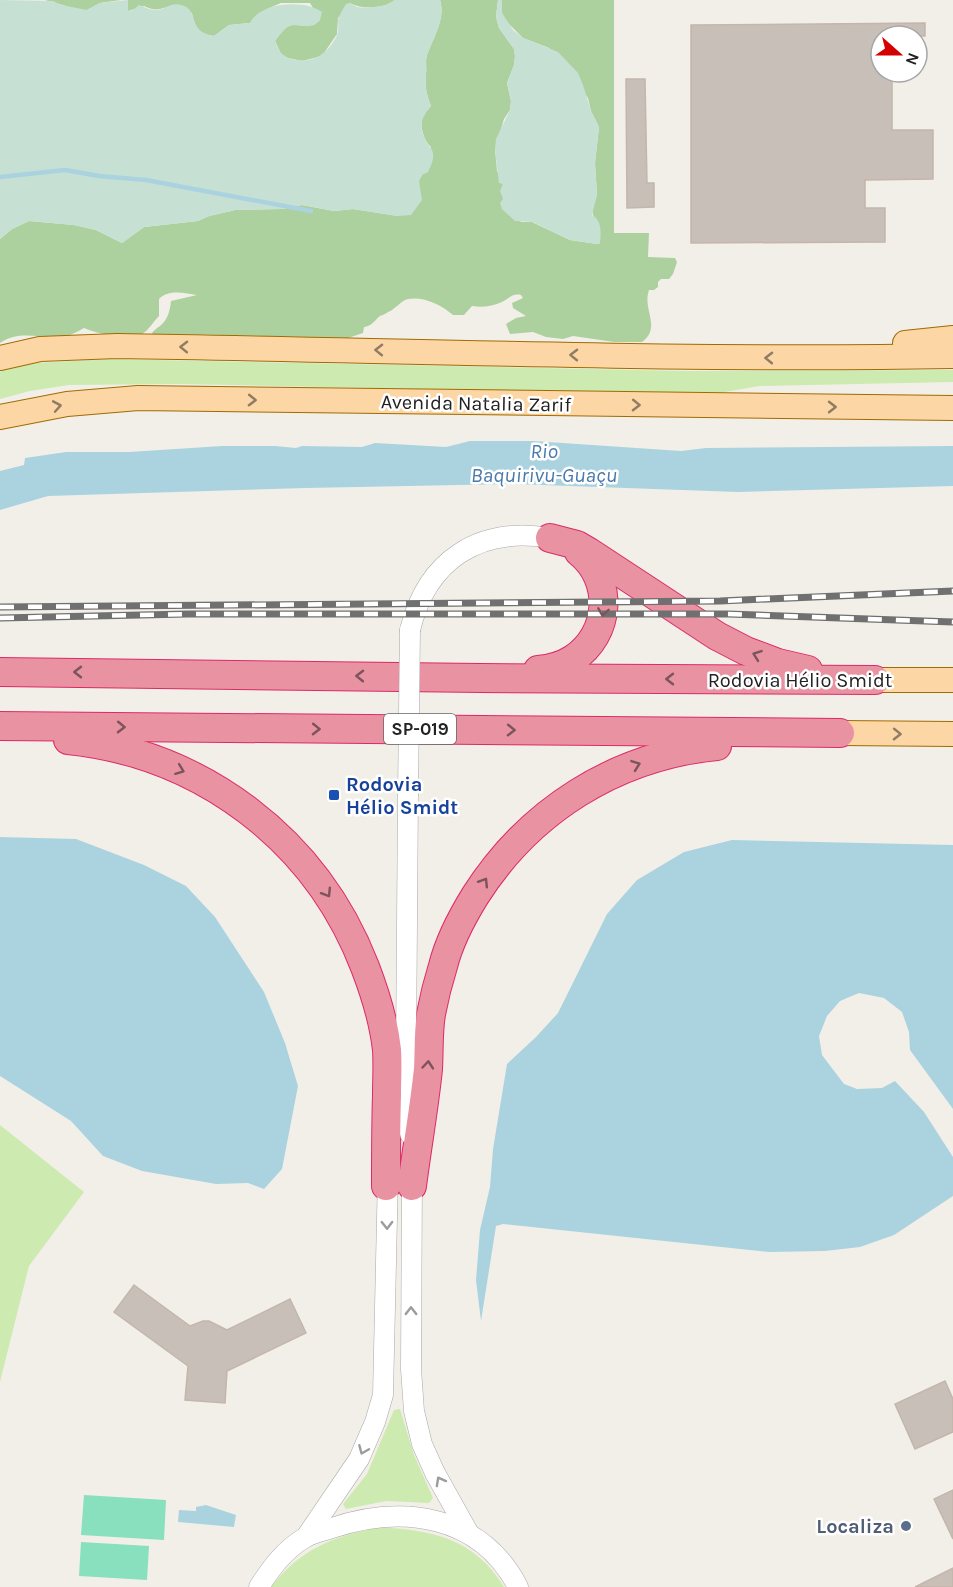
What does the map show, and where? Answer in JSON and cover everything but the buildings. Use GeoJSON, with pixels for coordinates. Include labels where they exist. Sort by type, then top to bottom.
{"type":"FeatureCollection","features":[{"type":"Feature","properties":{"kind":"highway"},"geometry":{"type":"LineString","coordinates":[[481,678],[552,668],[563,664],[583,651],[597,632],[602,621],[604,601],[597,572],[576,549],[550,538]]}},
{"type":"Feature","properties":{"kind":"highway"},"geometry":{"type":"LineString","coordinates":[[550,538],[570,543],[590,552],[717,636],[746,651],[778,663],[876,680]]}},
{"type":"Feature","properties":{"kind":"highway","name":"Rodovia Hélio Smidt"},"geometry":{"type":"LineString","coordinates":[[0,672],[876,680]]}},
{"type":"Feature","properties":{"kind":"highway","name":"SP-019"},"geometry":{"type":"LineString","coordinates":[[0,726],[840,733]]}},
{"type":"Feature","properties":{"kind":"highway"},"geometry":{"type":"LineString","coordinates":[[0,733],[76,741],[134,752],[189,773],[240,803],[285,841],[323,886],[354,937],[375,992],[387,1050],[399,1186]]}},
{"type":"Feature","properties":{"kind":"highway"},"geometry":{"type":"LineString","coordinates":[[399,1186],[428,1068],[431,1015],[443,963],[464,914],[492,869],[528,830],[570,797],[617,771],[658,757],[700,747],[840,733]]}},
{"type":"Feature","properties":{"kind":"main road"},"geometry":{"type":"LineString","coordinates":[[811,358],[893,344],[953,338]]}},
{"type":"Feature","properties":{"kind":"main road"},"geometry":{"type":"LineString","coordinates":[[0,358],[40,349],[117,346],[811,358],[953,356]]}},
{"type":"Feature","properties":{"kind":"main road","name":"Avenida Natalia Zarif"},"geometry":{"type":"LineString","coordinates":[[0,417],[67,404],[138,398],[953,408]]}},
{"type":"Feature","properties":{"kind":"main road","name":"Rodovia Hélio Smidt"},"geometry":{"type":"LineString","coordinates":[[876,680],[953,681]]}},
{"type":"Feature","properties":{"kind":"main road","name":"SP-019"},"geometry":{"type":"LineString","coordinates":[[840,733],[953,734]]}},
{"type":"Feature","properties":{"kind":"street"},"geometry":{"type":"LineString","coordinates":[[306,1537],[360,1459],[383,1395],[387,1264],[399,1186],[406,1050],[410,630],[414,611],[427,586],[445,564],[476,544],[503,536],[531,535],[550,538]]}},
{"type":"Feature","properties":{"kind":"street"},"geometry":{"type":"LineString","coordinates":[[399,1186],[414,1411],[422,1444],[435,1473],[468,1532]]}},
{"type":"Feature","properties":{"kind":"street"},"geometry":{"type":"LineString","coordinates":[[259,1587],[287,1551],[306,1537],[354,1521],[386,1515],[431,1520],[468,1532],[494,1552],[514,1579],[526,1587]]}},
{"type":"Feature","properties":{"kind":"green space"},"geometry":{"type":"Polygon","coordinates":[[[0,0],[53,1],[61,5],[87,10],[100,3],[128,0],[128,11],[139,5],[155,10],[178,4],[191,11],[199,30],[214,36],[229,25],[250,23],[264,10],[273,7],[295,4],[306,6],[322,12],[320,20],[314,25],[288,27],[275,41],[280,52],[286,57],[310,60],[321,55],[330,46],[337,35],[341,12],[346,4],[368,8],[386,5],[395,0],[440,0],[440,21],[426,60],[426,87],[431,106],[421,126],[433,156],[428,172],[422,175],[419,181],[422,200],[411,215],[398,216],[353,209],[334,211],[302,205],[282,209],[235,210],[198,221],[144,227],[122,243],[96,230],[74,225],[29,221],[12,229],[0,239],[0,0]]]}},
{"type":"Feature","properties":{"kind":"green space"},"geometry":{"type":"Polygon","coordinates":[[[45,0],[121,0],[100,3],[87,10],[80,10],[45,0]]]}},
{"type":"Feature","properties":{"kind":"green space"},"geometry":{"type":"Polygon","coordinates":[[[128,0],[395,0],[373,8],[350,3],[338,18],[337,34],[322,56],[302,61],[281,54],[275,41],[288,26],[314,25],[320,20],[310,3],[281,3],[267,9],[250,23],[229,25],[214,36],[198,29],[192,13],[172,5],[162,9],[144,6],[128,11],[128,0]]]}},
{"type":"Feature","properties":{"kind":"green space"},"geometry":{"type":"Polygon","coordinates":[[[440,0],[498,0],[496,17],[499,28],[514,49],[515,56],[507,83],[511,101],[510,110],[504,119],[495,149],[497,171],[503,184],[502,188],[521,222],[532,222],[570,240],[597,244],[600,243],[592,210],[597,195],[595,163],[599,127],[591,111],[588,98],[549,48],[523,38],[505,20],[502,13],[502,0],[614,0],[614,233],[649,233],[648,257],[675,258],[677,262],[669,279],[661,279],[658,287],[649,290],[651,330],[642,342],[614,342],[573,336],[563,339],[546,337],[533,332],[510,334],[506,324],[516,318],[526,316],[513,308],[512,303],[523,298],[521,295],[513,295],[491,306],[472,306],[464,315],[453,315],[426,300],[408,299],[364,327],[363,333],[348,338],[175,334],[153,336],[152,333],[167,318],[171,301],[197,295],[177,292],[159,299],[159,316],[146,331],[137,336],[113,336],[84,328],[66,336],[16,336],[0,343],[0,239],[12,229],[29,221],[74,225],[96,230],[122,243],[144,227],[198,221],[235,210],[282,209],[302,205],[334,211],[353,209],[398,216],[422,175],[431,147],[422,130],[422,122],[423,115],[431,106],[426,87],[426,60],[440,21],[440,0]]]}},
{"type":"Feature","properties":{"kind":"green space"},"geometry":{"type":"Polygon","coordinates":[[[498,0],[502,0],[502,13],[513,30],[523,38],[558,52],[578,73],[599,127],[595,163],[597,195],[592,215],[599,223],[600,243],[570,240],[533,222],[515,221],[502,209],[500,203],[503,199],[500,191],[503,184],[499,183],[495,149],[496,139],[510,110],[511,101],[507,83],[515,56],[514,49],[499,28],[496,17],[498,0]]]}},
{"type":"Feature","properties":{"kind":"green space"},"geometry":{"type":"Polygon","coordinates":[[[108,359],[685,371],[953,370],[953,382],[759,386],[708,395],[178,384],[69,385],[30,391],[0,399],[0,372],[3,370],[34,363],[108,359]]]}},
{"type":"Feature","properties":{"kind":"green space"},"geometry":{"type":"Polygon","coordinates":[[[0,1125],[84,1192],[29,1266],[0,1382],[0,1125]]]}},
{"type":"Feature","properties":{"kind":"green space"},"geometry":{"type":"Polygon","coordinates":[[[400,1409],[414,1455],[433,1498],[429,1503],[386,1501],[346,1509],[343,1504],[367,1474],[394,1410],[400,1409]]]}},
{"type":"Feature","properties":{"kind":"green space"},"geometry":{"type":"Polygon","coordinates":[[[84,1495],[166,1500],[164,1540],[81,1535],[84,1495]]]}},
{"type":"Feature","properties":{"kind":"green space"},"geometry":{"type":"Polygon","coordinates":[[[378,1527],[434,1534],[465,1547],[492,1570],[504,1587],[271,1587],[294,1563],[318,1546],[346,1535],[378,1527]]]}},
{"type":"Feature","properties":{"kind":"green space"},"geometry":{"type":"Polygon","coordinates":[[[81,1542],[149,1546],[147,1580],[79,1576],[81,1542]]]}},
{"type":"Feature","properties":{"kind":"water","name":"Rio Baquirivu-Guaçu"},"geometry":{"type":"Polygon","coordinates":[[[470,441],[533,441],[681,451],[706,448],[953,446],[953,486],[738,492],[514,484],[306,488],[48,496],[0,510],[0,471],[24,465],[25,458],[66,452],[129,452],[222,446],[362,447],[375,443],[446,447],[470,441]]]}},
{"type":"Feature","properties":{"kind":"water"},"geometry":{"type":"Polygon","coordinates":[[[0,837],[76,839],[144,865],[186,886],[215,917],[264,992],[285,1043],[298,1086],[282,1169],[264,1189],[248,1183],[216,1184],[142,1171],[103,1156],[71,1121],[0,1076],[0,837]]]}},
{"type":"Feature","properties":{"kind":"water"},"geometry":{"type":"Polygon","coordinates":[[[732,840],[953,845],[953,1109],[910,1050],[909,1032],[902,1012],[884,998],[859,993],[840,1001],[827,1016],[819,1036],[822,1055],[844,1084],[857,1089],[882,1088],[895,1081],[924,1112],[953,1157],[953,1196],[894,1235],[860,1247],[825,1251],[769,1252],[503,1224],[496,1226],[481,1321],[476,1280],[480,1230],[490,1187],[493,1149],[507,1064],[558,1013],[607,914],[637,880],[684,852],[732,840]]]}},
{"type":"Feature","properties":{"kind":"water"},"geometry":{"type":"Polygon","coordinates":[[[206,1505],[236,1515],[234,1527],[178,1522],[179,1510],[196,1511],[196,1507],[206,1505]]]}},
{"type":"Feature","properties":{"kind":"waterway"},"geometry":{"type":"LineString","coordinates":[[0,177],[65,170],[146,180],[311,211]]}},
{"type":"Feature","properties":{"kind":"railway"},"geometry":{"type":"LineString","coordinates":[[0,607],[720,601],[953,591]]}},
{"type":"Feature","properties":{"kind":"railway"},"geometry":{"type":"LineString","coordinates":[[0,618],[188,614],[728,614],[953,622]]}},
{"type":"Feature","properties":{"kind":"place","name":"Rodovia Hélio Smidt"},"geometry":{"type":"Point","coordinates":[334,795]}},
{"type":"Feature","properties":{"kind":"place","name":"Localiza"},"geometry":{"type":"Point","coordinates":[906,1526]}}]}
